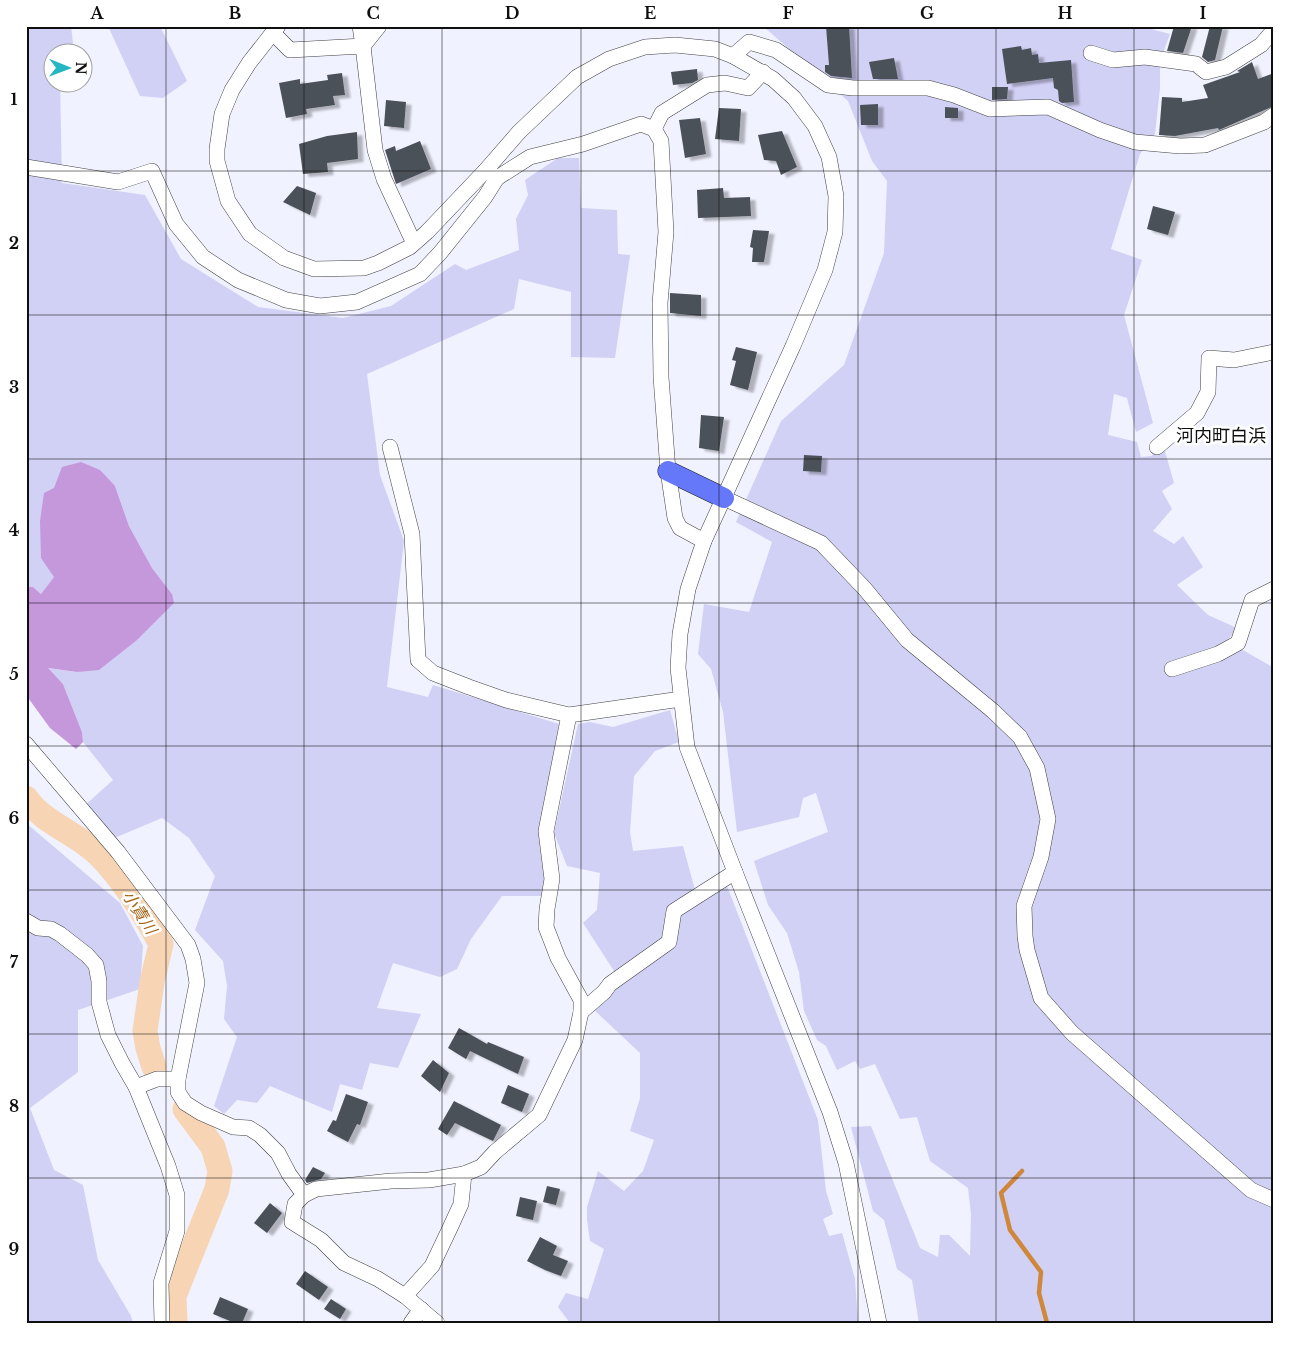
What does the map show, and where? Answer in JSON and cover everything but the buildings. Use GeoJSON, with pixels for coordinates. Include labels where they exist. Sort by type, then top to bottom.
{"type":"FeatureCollection","features":[{"type":"Feature","properties":{"kind":"main road"},"geometry":{"type":"LineString","coordinates":[[668,471],[724,498]]}},
{"type":"Feature","properties":{"kind":"street"},"geometry":{"type":"LineString","coordinates":[[360,26],[364,46],[375,150],[384,179],[411,237],[416,241]]}},
{"type":"Feature","properties":{"kind":"street"},"geometry":{"type":"LineString","coordinates":[[364,46],[379,26]]}},
{"type":"Feature","properties":{"kind":"street"},"geometry":{"type":"LineString","coordinates":[[364,46],[290,50],[275,29],[249,63],[232,90],[222,114],[218,133],[217,161],[228,201],[250,234],[284,258],[314,269],[364,268],[410,247],[492,174],[519,132],[571,82],[609,59],[645,47],[675,45],[715,48],[763,72],[773,78],[794,98],[816,126],[829,156],[836,196],[835,232],[825,270],[793,346],[704,542],[688,589],[680,634],[678,668],[688,746],[735,872],[830,1112],[846,1163],[879,1323]]}},
{"type":"Feature","properties":{"kind":"street"},"geometry":{"type":"LineString","coordinates":[[1091,53],[1113,60],[1146,57],[1196,64],[1206,72],[1226,67],[1261,45],[1274,30]]}},
{"type":"Feature","properties":{"kind":"street"},"geometry":{"type":"LineString","coordinates":[[734,56],[749,42],[776,50],[828,85],[853,88],[928,88],[954,94],[990,109],[1048,107],[1100,130],[1135,142],[1180,146],[1205,145],[1264,122],[1274,115]]}},
{"type":"Feature","properties":{"kind":"street"},"geometry":{"type":"LineString","coordinates":[[654,129],[662,114],[707,85],[725,84],[748,88],[763,72]]}},
{"type":"Feature","properties":{"kind":"street"},"geometry":{"type":"LineString","coordinates":[[26,167],[118,182],[152,171],[176,224],[204,256],[238,280],[270,294],[286,300],[320,306],[357,302],[420,274],[440,253],[485,198],[492,174],[530,157],[583,144],[641,124],[654,129],[661,141],[666,223],[660,303],[661,377],[668,471],[675,518],[680,528],[704,542]]}},
{"type":"Feature","properties":{"kind":"street"},"geometry":{"type":"LineString","coordinates":[[1157,447],[1197,413],[1208,392],[1208,358],[1234,360],[1274,352]]}},
{"type":"Feature","properties":{"kind":"street"},"geometry":{"type":"LineString","coordinates":[[390,447],[412,534],[418,660],[433,673],[506,700],[569,715],[681,699]]}},
{"type":"Feature","properties":{"kind":"street"},"geometry":{"type":"LineString","coordinates":[[724,498],[821,543],[865,589],[906,640],[993,711],[1020,737],[1037,768],[1048,818],[1041,857],[1024,906],[1025,936],[1041,998],[1072,1033],[1251,1190],[1274,1200]]}},
{"type":"Feature","properties":{"kind":"street"},"geometry":{"type":"LineString","coordinates":[[1172,669],[1218,654],[1238,643],[1252,600],[1274,589]]}},
{"type":"Feature","properties":{"kind":"street"},"geometry":{"type":"LineString","coordinates":[[437,1323],[406,1296],[378,1279],[344,1263],[321,1240],[292,1222],[295,1204],[304,1195],[316,1188],[391,1181],[429,1180],[464,1174],[481,1167],[495,1152],[539,1115],[575,1040],[582,1012],[582,1000],[558,958],[546,927],[552,879],[546,831],[569,715]]}},
{"type":"Feature","properties":{"kind":"street"},"geometry":{"type":"LineString","coordinates":[[26,744],[118,852],[188,945],[194,958],[197,983],[178,1079],[178,1092],[185,1103],[201,1113],[233,1126],[249,1128],[260,1135],[278,1152],[289,1174],[304,1195]]}},
{"type":"Feature","properties":{"kind":"street"},"geometry":{"type":"LineString","coordinates":[[582,1012],[610,984],[669,942],[674,911],[735,872]]}},
{"type":"Feature","properties":{"kind":"street"},"geometry":{"type":"LineString","coordinates":[[26,921],[38,928],[50,929],[60,934],[87,955],[96,965],[99,981],[99,1002],[108,1035],[136,1087],[168,1166],[177,1195],[177,1231],[161,1283],[162,1323]]}},
{"type":"Feature","properties":{"kind":"street"},"geometry":{"type":"LineString","coordinates":[[136,1087],[157,1079],[178,1079]]}},
{"type":"Feature","properties":{"kind":"street"},"geometry":{"type":"LineString","coordinates":[[406,1296],[432,1266],[461,1204],[464,1174]]}},
{"type":"Feature","properties":{"kind":"street"},"geometry":{"type":"LineString","coordinates":[[411,1323],[421,1309]]}},
{"type":"Feature","properties":{"kind":"shaded area"},"geometry":{"type":"Polygon","coordinates":[[[26,26],[71,26],[73,42],[42,42],[42,92],[60,92],[62,183],[145,195],[181,259],[258,307],[343,318],[391,306],[455,264],[466,270],[519,250],[516,219],[528,195],[525,180],[558,158],[579,158],[581,208],[617,210],[618,254],[630,255],[615,358],[571,357],[571,292],[519,279],[514,309],[367,374],[380,475],[404,541],[387,687],[428,697],[433,685],[559,724],[543,896],[502,896],[471,939],[457,969],[440,977],[393,963],[377,1008],[421,1014],[398,1068],[370,1063],[362,1090],[340,1084],[332,1112],[270,1086],[257,1103],[237,1100],[224,1114],[214,1106],[237,1037],[224,1019],[227,986],[223,961],[195,930],[215,876],[189,838],[162,818],[112,839],[83,807],[113,780],[83,742],[82,732],[63,684],[47,668],[77,672],[172,594],[152,568],[129,526],[115,486],[41,594],[33,587],[26,587],[26,26]]]}},
{"type":"Feature","properties":{"kind":"shaded area"},"geometry":{"type":"Polygon","coordinates":[[[108,26],[160,26],[187,81],[163,98],[140,96],[108,26]]]}},
{"type":"Feature","properties":{"kind":"shaded area"},"geometry":{"type":"Polygon","coordinates":[[[763,26],[1152,26],[1151,29],[1170,34],[1160,61],[1160,88],[1155,134],[1140,154],[1111,249],[1142,260],[1124,315],[1153,423],[1136,432],[1127,398],[1114,394],[1108,435],[1137,442],[1141,457],[1151,456],[1164,448],[1174,483],[1162,491],[1172,509],[1153,531],[1174,544],[1183,536],[1203,567],[1177,585],[1208,615],[1237,628],[1227,641],[1274,668],[1274,1323],[919,1323],[912,1280],[897,1269],[884,1220],[873,1211],[851,1127],[871,1126],[920,1248],[938,1257],[940,1235],[949,1235],[970,1256],[971,1214],[968,1188],[930,1161],[917,1117],[900,1119],[875,1064],[860,1069],[855,1061],[837,1070],[826,1046],[817,1040],[804,1011],[799,972],[787,933],[768,905],[754,861],[828,832],[816,793],[803,798],[799,817],[737,832],[723,712],[711,669],[698,654],[704,604],[749,612],[772,542],[736,522],[781,421],[844,365],[884,253],[887,181],[872,161],[848,101],[763,26]]]}},
{"type":"Feature","properties":{"kind":"shaded area"},"geometry":{"type":"Polygon","coordinates":[[[81,462],[100,470],[115,486],[129,526],[152,568],[172,594],[174,603],[137,640],[99,670],[77,672],[48,668],[63,684],[82,732],[83,742],[76,749],[50,728],[26,695],[26,587],[33,587],[41,594],[54,577],[41,558],[40,521],[44,493],[54,488],[62,467],[81,462]]]}},
{"type":"Feature","properties":{"kind":"shaded area"},"geometry":{"type":"Polygon","coordinates":[[[670,710],[679,742],[655,751],[634,776],[630,832],[633,851],[683,846],[698,901],[727,886],[818,1120],[826,1191],[833,1214],[823,1219],[829,1236],[842,1233],[855,1279],[858,1323],[570,1323],[558,1307],[566,1293],[588,1299],[604,1249],[590,1241],[587,1220],[587,1207],[598,1171],[624,1191],[643,1171],[654,1140],[630,1131],[640,1098],[640,1053],[591,1007],[614,991],[614,971],[583,923],[597,910],[600,873],[567,866],[554,833],[578,724],[590,722],[613,727],[670,710]]]}},
{"type":"Feature","properties":{"kind":"shaded area"},"geometry":{"type":"Polygon","coordinates":[[[26,823],[120,903],[143,946],[140,989],[78,1010],[78,1072],[30,1108],[54,1170],[83,1185],[98,1260],[131,1316],[133,1323],[26,1323],[26,823]]]}},
{"type":"Feature","properties":{"kind":"waterway","name":"小責川"},"geometry":{"type":"LineString","coordinates":[[26,798],[42,815],[81,840],[99,855],[133,897],[161,944],[152,982],[145,1031],[154,1067]]}},
{"type":"Feature","properties":{"kind":"waterway","name":"小責川"},"geometry":{"type":"LineString","coordinates":[[175,1323],[174,1296],[217,1189],[220,1171],[213,1147],[185,1109]]}},
{"type":"Feature","properties":{"kind":"waterway"},"geometry":{"type":"LineString","coordinates":[[1022,1171],[1001,1193],[1010,1230],[1041,1272],[1039,1293],[1047,1323]]}},
{"type":"Feature","properties":{"kind":"district","name":"河内町白浜"},"geometry":{"type":"Point","coordinates":[1221,436]}}]}
